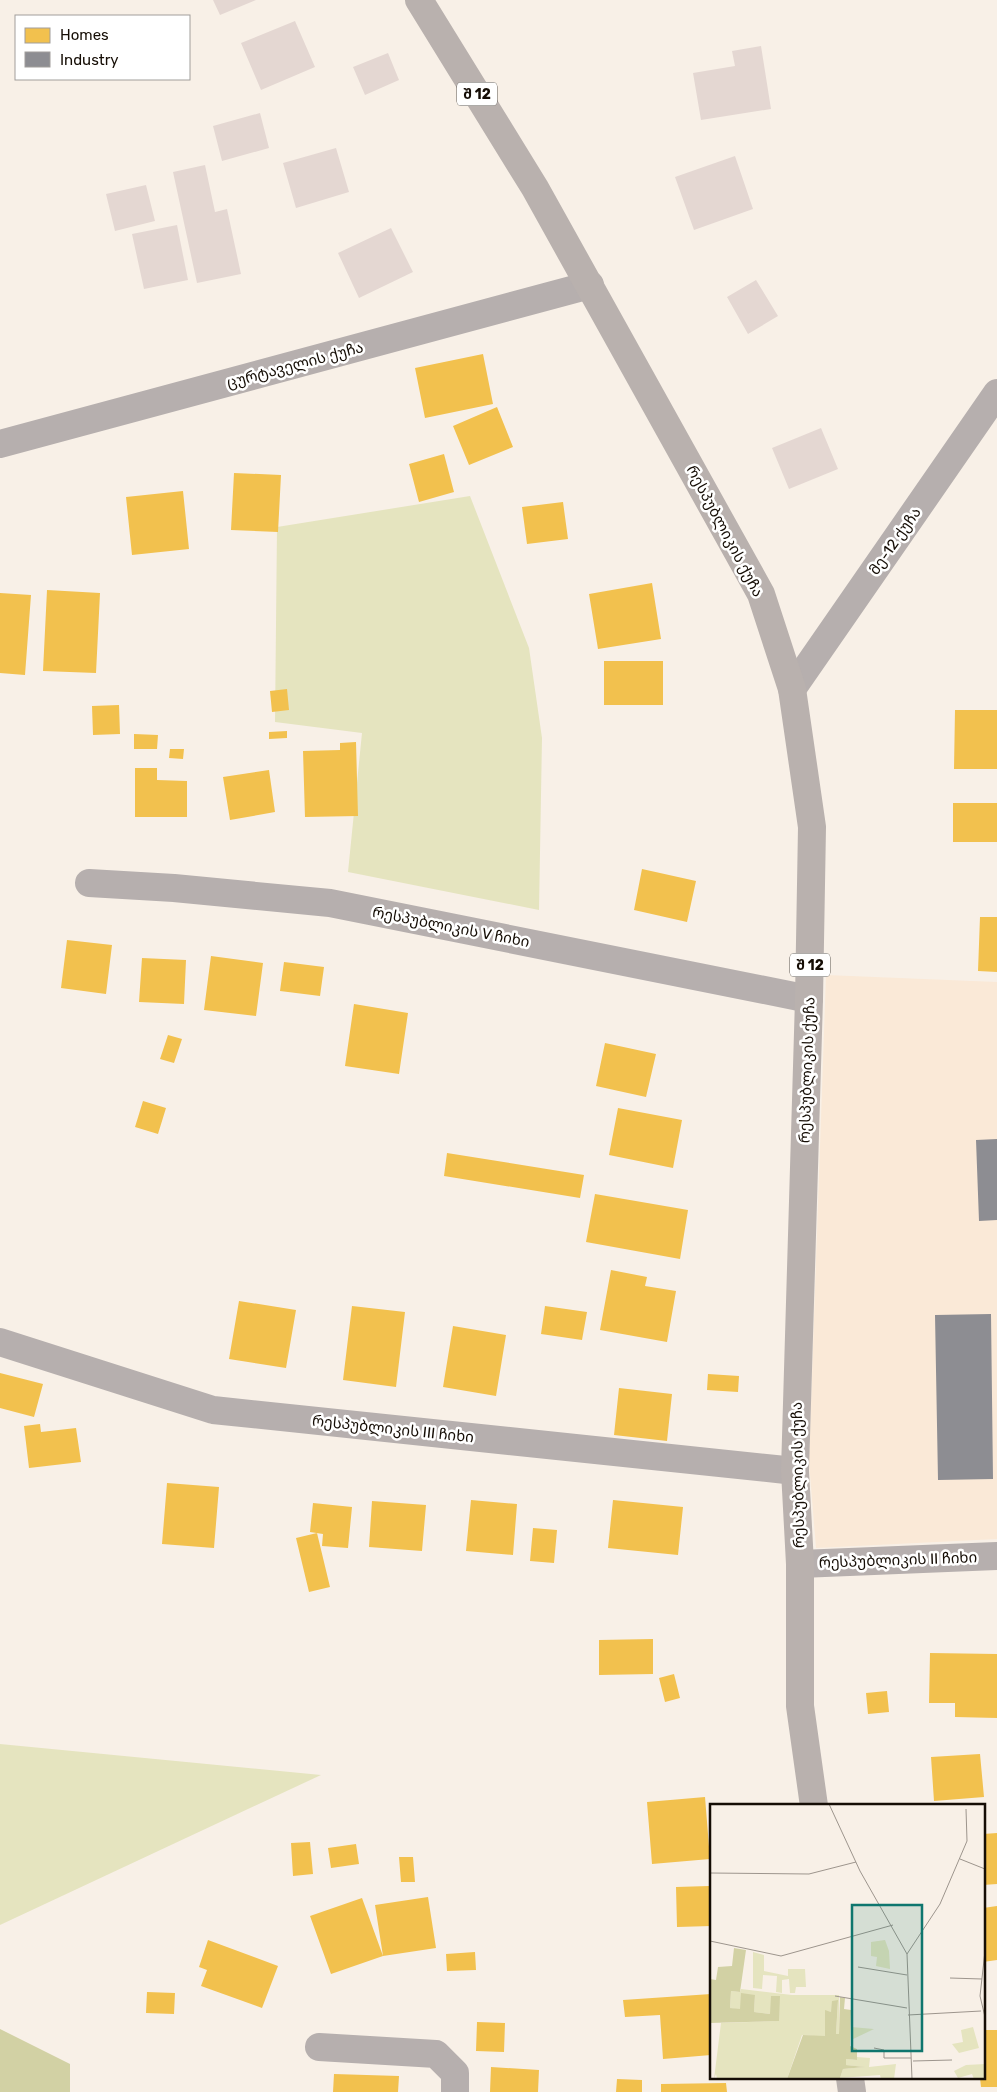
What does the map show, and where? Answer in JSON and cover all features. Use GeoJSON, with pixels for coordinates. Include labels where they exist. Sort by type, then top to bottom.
{"type":"FeatureCollection","features":[{"type":"Feature","properties":{"kind":"main road","name":"რესპუბლიკის ქუჩა"},"geometry":{"type":"LineString","coordinates":[[419,0],[535,188],[761,594],[792,690],[812,826],[810,999],[795,1471],[800,1564],[800,1706],[814,1804]]}},
{"type":"Feature","properties":{"kind":"street","name":"ცურტაველის ქუჩა"},"geometry":{"type":"LineString","coordinates":[[0,444],[590,285]]}},
{"type":"Feature","properties":{"kind":"street","name":"მე-12 ქუჩა"},"geometry":{"type":"LineString","coordinates":[[792,690],[997,393]]}},
{"type":"Feature","properties":{"kind":"street","name":"რესპუბლიკის V ჩიხი"},"geometry":{"type":"LineString","coordinates":[[89,883],[174,888],[330,903],[810,999]]}},
{"type":"Feature","properties":{"kind":"street","name":"რესპუბლიკის III ჩიხი"},"geometry":{"type":"LineString","coordinates":[[0,1342],[213,1410],[795,1471]]}},
{"type":"Feature","properties":{"kind":"street","name":"რესპუბლიკის II ჩიხი"},"geometry":{"type":"LineString","coordinates":[[800,1564],[997,1556]]}},
{"type":"Feature","properties":{"kind":"street"},"geometry":{"type":"LineString","coordinates":[[320,2047],[436,2054],[455,2073],[455,2092]]}},
{"type":"Feature","properties":{"kind":"shaded area"},"geometry":{"type":"Polygon","coordinates":[[[826,975],[997,982],[997,1539],[816,1548],[809,1462],[826,975]]]}},
{"type":"Feature","properties":{"kind":"green space"},"geometry":{"type":"Polygon","coordinates":[[[470,496],[529,648],[542,738],[539,910],[348,872],[362,733],[275,722],[277,527],[470,496]]]}},
{"type":"Feature","properties":{"kind":"green space"},"geometry":{"type":"Polygon","coordinates":[[[0,1744],[321,1775],[0,1925],[0,1744]]]}},
{"type":"Feature","properties":{"kind":"green space"},"geometry":{"type":"Polygon","coordinates":[[[0,2029],[70,2064],[70,2092],[0,2092],[0,2029]]]}},
{"type":"Feature","properties":{"kind":"building: Homes"},"geometry":{"type":"Polygon","coordinates":[[[483,354],[493,404],[425,418],[415,368],[483,354]]]}},
{"type":"Feature","properties":{"kind":"building: Homes"},"geometry":{"type":"Polygon","coordinates":[[[497,407],[513,447],[469,465],[453,426],[497,407]]]}},
{"type":"Feature","properties":{"kind":"building: Homes"},"geometry":{"type":"Polygon","coordinates":[[[444,454],[454,492],[419,502],[409,464],[444,454]]]}},
{"type":"Feature","properties":{"kind":"building: Homes"},"geometry":{"type":"Polygon","coordinates":[[[234,473],[281,475],[278,532],[231,530],[234,473]]]}},
{"type":"Feature","properties":{"kind":"building: Homes"},"geometry":{"type":"Polygon","coordinates":[[[183,491],[189,549],[132,555],[126,497],[183,491]]]}},
{"type":"Feature","properties":{"kind":"building: Homes"},"geometry":{"type":"Polygon","coordinates":[[[563,502],[568,539],[527,544],[522,507],[563,502]]]}},
{"type":"Feature","properties":{"kind":"building: Homes"},"geometry":{"type":"Polygon","coordinates":[[[652,583],[661,639],[598,649],[589,594],[652,583]]]}},
{"type":"Feature","properties":{"kind":"building: Homes"},"geometry":{"type":"Polygon","coordinates":[[[47,590],[100,593],[96,673],[43,671],[47,590]]]}},
{"type":"Feature","properties":{"kind":"building: Homes"},"geometry":{"type":"Polygon","coordinates":[[[0,593],[31,595],[25,675],[0,673],[0,593]]]}},
{"type":"Feature","properties":{"kind":"building: Homes"},"geometry":{"type":"Polygon","coordinates":[[[604,661],[663,661],[663,705],[604,705],[604,661]]]}},
{"type":"Feature","properties":{"kind":"building: Homes"},"geometry":{"type":"Polygon","coordinates":[[[287,689],[289,710],[272,712],[270,691],[287,689]]]}},
{"type":"Feature","properties":{"kind":"building: Homes"},"geometry":{"type":"Polygon","coordinates":[[[119,705],[120,734],[93,735],[92,706],[119,705]]]}},
{"type":"Feature","properties":{"kind":"building: Homes"},"geometry":{"type":"Polygon","coordinates":[[[955,710],[997,710],[997,769],[954,769],[955,710]]]}},
{"type":"Feature","properties":{"kind":"building: Homes"},"geometry":{"type":"Polygon","coordinates":[[[287,731],[287,738],[269,739],[269,732],[287,731]]]}},
{"type":"Feature","properties":{"kind":"building: Homes"},"geometry":{"type":"Polygon","coordinates":[[[134,734],[158,735],[157,749],[134,749],[134,734]]]}},
{"type":"Feature","properties":{"kind":"building: Homes"},"geometry":{"type":"Polygon","coordinates":[[[356,742],[358,816],[305,817],[303,751],[340,750],[340,743],[356,742]]]}},
{"type":"Feature","properties":{"kind":"building: Homes"},"geometry":{"type":"Polygon","coordinates":[[[170,749],[184,749],[183,759],[169,758],[170,749]]]}},
{"type":"Feature","properties":{"kind":"building: Homes"},"geometry":{"type":"Polygon","coordinates":[[[135,768],[157,768],[157,780],[187,781],[187,817],[135,817],[135,768]]]}},
{"type":"Feature","properties":{"kind":"building: Homes"},"geometry":{"type":"Polygon","coordinates":[[[269,770],[275,812],[230,820],[223,777],[269,770]]]}},
{"type":"Feature","properties":{"kind":"building: Homes"},"geometry":{"type":"Polygon","coordinates":[[[953,803],[997,803],[997,842],[953,842],[953,803]]]}},
{"type":"Feature","properties":{"kind":"building: Homes"},"geometry":{"type":"Polygon","coordinates":[[[642,869],[696,881],[687,922],[634,910],[642,869]]]}},
{"type":"Feature","properties":{"kind":"building: Homes"},"geometry":{"type":"Polygon","coordinates":[[[980,917],[997,917],[997,972],[978,971],[980,917]]]}},
{"type":"Feature","properties":{"kind":"building: Homes"},"geometry":{"type":"Polygon","coordinates":[[[67,940],[112,945],[106,994],[61,988],[67,940]]]}},
{"type":"Feature","properties":{"kind":"building: Homes"},"geometry":{"type":"Polygon","coordinates":[[[211,956],[263,963],[256,1016],[204,1010],[211,956]]]}},
{"type":"Feature","properties":{"kind":"building: Homes"},"geometry":{"type":"Polygon","coordinates":[[[142,958],[186,960],[184,1004],[139,1002],[142,958]]]}},
{"type":"Feature","properties":{"kind":"building: Homes"},"geometry":{"type":"Polygon","coordinates":[[[284,962],[324,967],[320,996],[280,991],[284,962]]]}},
{"type":"Feature","properties":{"kind":"building: Homes"},"geometry":{"type":"Polygon","coordinates":[[[354,1004],[408,1013],[399,1074],[345,1066],[354,1004]]]}},
{"type":"Feature","properties":{"kind":"building: Homes"},"geometry":{"type":"Polygon","coordinates":[[[168,1035],[182,1039],[174,1063],[160,1059],[168,1035]]]}},
{"type":"Feature","properties":{"kind":"building: Homes"},"geometry":{"type":"Polygon","coordinates":[[[605,1043],[656,1054],[646,1097],[596,1086],[605,1043]]]}},
{"type":"Feature","properties":{"kind":"building: Homes"},"geometry":{"type":"Polygon","coordinates":[[[143,1101],[166,1108],[158,1134],[135,1127],[143,1101]]]}},
{"type":"Feature","properties":{"kind":"building: Homes"},"geometry":{"type":"Polygon","coordinates":[[[618,1108],[682,1120],[673,1168],[609,1155],[618,1108]]]}},
{"type":"Feature","properties":{"kind":"building: Homes"},"geometry":{"type":"Polygon","coordinates":[[[447,1153],[584,1175],[580,1198],[444,1176],[447,1153]]]}},
{"type":"Feature","properties":{"kind":"building: Homes"},"geometry":{"type":"Polygon","coordinates":[[[595,1194],[688,1210],[680,1259],[586,1242],[595,1194]]]}},
{"type":"Feature","properties":{"kind":"building: Homes"},"geometry":{"type":"Polygon","coordinates":[[[611,1270],[647,1277],[645,1286],[676,1291],[667,1342],[600,1330],[611,1270]]]}},
{"type":"Feature","properties":{"kind":"building: Homes"},"geometry":{"type":"Polygon","coordinates":[[[239,1301],[296,1310],[286,1368],[229,1359],[239,1301]]]}},
{"type":"Feature","properties":{"kind":"building: Homes"},"geometry":{"type":"Polygon","coordinates":[[[352,1306],[405,1312],[396,1387],[343,1380],[352,1306]]]}},
{"type":"Feature","properties":{"kind":"building: Homes"},"geometry":{"type":"Polygon","coordinates":[[[545,1306],[587,1312],[582,1340],[541,1334],[545,1306]]]}},
{"type":"Feature","properties":{"kind":"building: Homes"},"geometry":{"type":"Polygon","coordinates":[[[453,1326],[506,1335],[496,1396],[443,1387],[453,1326]]]}},
{"type":"Feature","properties":{"kind":"building: Homes"},"geometry":{"type":"Polygon","coordinates":[[[0,1373],[43,1384],[34,1417],[0,1408],[0,1373]]]}},
{"type":"Feature","properties":{"kind":"building: Homes"},"geometry":{"type":"Polygon","coordinates":[[[708,1374],[739,1376],[738,1392],[707,1390],[708,1374]]]}},
{"type":"Feature","properties":{"kind":"building: Homes"},"geometry":{"type":"Polygon","coordinates":[[[619,1388],[672,1394],[667,1441],[614,1435],[619,1388]]]}},
{"type":"Feature","properties":{"kind":"building: Homes"},"geometry":{"type":"Polygon","coordinates":[[[40,1424],[41,1432],[76,1428],[81,1462],[29,1468],[24,1426],[40,1424]]]}},
{"type":"Feature","properties":{"kind":"building: Homes"},"geometry":{"type":"Polygon","coordinates":[[[167,1483],[219,1487],[214,1548],[162,1544],[167,1483]]]}},
{"type":"Feature","properties":{"kind":"building: Homes"},"geometry":{"type":"Polygon","coordinates":[[[471,1500],[517,1504],[513,1555],[466,1551],[471,1500]]]}},
{"type":"Feature","properties":{"kind":"building: Homes"},"geometry":{"type":"Polygon","coordinates":[[[613,1500],[683,1507],[678,1555],[608,1548],[613,1500]]]}},
{"type":"Feature","properties":{"kind":"building: Homes"},"geometry":{"type":"Polygon","coordinates":[[[372,1501],[426,1505],[422,1551],[369,1547],[372,1501]]]}},
{"type":"Feature","properties":{"kind":"building: Homes"},"geometry":{"type":"Polygon","coordinates":[[[313,1503],[352,1507],[348,1548],[322,1546],[323,1534],[310,1532],[313,1503]]]}},
{"type":"Feature","properties":{"kind":"building: Homes"},"geometry":{"type":"Polygon","coordinates":[[[533,1528],[557,1530],[554,1563],[530,1561],[533,1528]]]}},
{"type":"Feature","properties":{"kind":"building: Homes"},"geometry":{"type":"Polygon","coordinates":[[[317,1533],[330,1587],[309,1592],[296,1538],[317,1533]]]}},
{"type":"Feature","properties":{"kind":"building: Homes"},"geometry":{"type":"Polygon","coordinates":[[[653,1639],[653,1674],[599,1675],[599,1640],[653,1639]]]}},
{"type":"Feature","properties":{"kind":"building: Homes"},"geometry":{"type":"Polygon","coordinates":[[[930,1653],[997,1654],[997,1718],[955,1717],[955,1703],[929,1703],[930,1653]]]}},
{"type":"Feature","properties":{"kind":"building: Homes"},"geometry":{"type":"Polygon","coordinates":[[[674,1674],[680,1698],[665,1702],[659,1678],[674,1674]]]}},
{"type":"Feature","properties":{"kind":"building: Homes"},"geometry":{"type":"Polygon","coordinates":[[[887,1691],[889,1712],[868,1714],[866,1693],[887,1691]]]}},
{"type":"Feature","properties":{"kind":"building: Homes"},"geometry":{"type":"Polygon","coordinates":[[[980,1754],[984,1797],[934,1801],[931,1757],[980,1754]]]}},
{"type":"Feature","properties":{"kind":"building: Homes"},"geometry":{"type":"Polygon","coordinates":[[[705,1797],[710,1859],[652,1864],[647,1802],[705,1797]]]}},
{"type":"Feature","properties":{"kind":"building: Homes"},"geometry":{"type":"Polygon","coordinates":[[[997,1833],[997,1884],[984,1885],[984,1834],[997,1833]]]}},
{"type":"Feature","properties":{"kind":"building: Homes"},"geometry":{"type":"Polygon","coordinates":[[[310,1842],[313,1874],[293,1876],[291,1843],[310,1842]]]}},
{"type":"Feature","properties":{"kind":"building: Homes"},"geometry":{"type":"Polygon","coordinates":[[[356,1844],[359,1864],[331,1868],[328,1848],[356,1844]]]}},
{"type":"Feature","properties":{"kind":"building: Homes"},"geometry":{"type":"Polygon","coordinates":[[[399,1857],[413,1857],[415,1882],[401,1882],[399,1857]]]}},
{"type":"Feature","properties":{"kind":"building: Homes"},"geometry":{"type":"Polygon","coordinates":[[[709,1886],[710,1926],[677,1927],[676,1887],[709,1886]]]}},
{"type":"Feature","properties":{"kind":"building: Homes"},"geometry":{"type":"Polygon","coordinates":[[[428,1897],[436,1948],[383,1956],[375,1905],[428,1897]]]}},
{"type":"Feature","properties":{"kind":"building: Homes"},"geometry":{"type":"Polygon","coordinates":[[[362,1898],[383,1956],[331,1974],[310,1916],[362,1898]]]}},
{"type":"Feature","properties":{"kind":"building: Homes"},"geometry":{"type":"Polygon","coordinates":[[[997,1906],[997,1960],[984,1962],[984,1908],[997,1906]]]}},
{"type":"Feature","properties":{"kind":"building: Homes"},"geometry":{"type":"Polygon","coordinates":[[[208,1940],[278,1966],[262,2008],[201,1986],[207,1970],[199,1967],[208,1940]]]}},
{"type":"Feature","properties":{"kind":"building: Homes"},"geometry":{"type":"Polygon","coordinates":[[[475,1952],[476,1970],[447,1971],[446,1954],[475,1952]]]}},
{"type":"Feature","properties":{"kind":"building: Homes"},"geometry":{"type":"Polygon","coordinates":[[[147,1992],[175,1993],[174,2014],[146,2013],[147,1992]]]}},
{"type":"Feature","properties":{"kind":"building: Homes"},"geometry":{"type":"Polygon","coordinates":[[[710,1994],[710,2055],[663,2059],[660,2015],[625,2017],[623,2000],[710,1994]]]}},
{"type":"Feature","properties":{"kind":"building: Homes"},"geometry":{"type":"Polygon","coordinates":[[[477,2022],[505,2023],[504,2052],[476,2051],[477,2022]]]}},
{"type":"Feature","properties":{"kind":"building: Homes"},"geometry":{"type":"Polygon","coordinates":[[[984,2030],[997,2030],[997,2087],[981,2087],[980,2080],[984,2080],[984,2030]]]}},
{"type":"Feature","properties":{"kind":"building: Homes"},"geometry":{"type":"Polygon","coordinates":[[[491,2067],[539,2070],[538,2092],[490,2092],[491,2067]]]}},
{"type":"Feature","properties":{"kind":"building: Homes"},"geometry":{"type":"Polygon","coordinates":[[[334,2074],[399,2076],[398,2092],[333,2092],[334,2074]]]}},
{"type":"Feature","properties":{"kind":"building: Homes"},"geometry":{"type":"Polygon","coordinates":[[[617,2079],[642,2080],[642,2092],[616,2092],[617,2079]]]}},
{"type":"Feature","properties":{"kind":"building: Homes"},"geometry":{"type":"Polygon","coordinates":[[[726,2083],[727,2092],[661,2092],[661,2084],[726,2083]]]}},
{"type":"Feature","properties":{"kind":"building: Industry"},"geometry":{"type":"Polygon","coordinates":[[[997,1139],[997,1220],[979,1221],[976,1140],[997,1139]]]}},
{"type":"Feature","properties":{"kind":"building: Industry"},"geometry":{"type":"Polygon","coordinates":[[[991,1314],[993,1479],[938,1480],[935,1315],[991,1314]]]}},
{"type":"Feature","properties":{"kind":"building: Other"},"geometry":{"type":"Polygon","coordinates":[[[213,0],[256,0],[220,15],[213,0]]]}},
{"type":"Feature","properties":{"kind":"building: Other"},"geometry":{"type":"Polygon","coordinates":[[[295,21],[315,67],[261,90],[241,43],[295,21]]]}},
{"type":"Feature","properties":{"kind":"building: Other"},"geometry":{"type":"Polygon","coordinates":[[[761,46],[771,109],[701,120],[693,73],[735,66],[732,51],[761,46]]]}},
{"type":"Feature","properties":{"kind":"building: Other"},"geometry":{"type":"Polygon","coordinates":[[[388,53],[399,80],[365,95],[353,67],[388,53]]]}},
{"type":"Feature","properties":{"kind":"building: Other"},"geometry":{"type":"Polygon","coordinates":[[[260,113],[269,148],[222,161],[213,126],[260,113]]]}},
{"type":"Feature","properties":{"kind":"building: Other"},"geometry":{"type":"Polygon","coordinates":[[[336,148],[349,192],[296,208],[283,163],[336,148]]]}},
{"type":"Feature","properties":{"kind":"building: Other"},"geometry":{"type":"Polygon","coordinates":[[[735,156],[753,209],[694,230],[675,177],[735,156]]]}},
{"type":"Feature","properties":{"kind":"building: Other"},"geometry":{"type":"Polygon","coordinates":[[[205,165],[215,212],[227,209],[241,274],[197,283],[173,172],[205,165]]]}},
{"type":"Feature","properties":{"kind":"building: Other"},"geometry":{"type":"Polygon","coordinates":[[[146,185],[155,221],[115,231],[106,194],[146,185]]]}},
{"type":"Feature","properties":{"kind":"building: Other"},"geometry":{"type":"Polygon","coordinates":[[[177,225],[188,280],[144,289],[132,234],[177,225]]]}},
{"type":"Feature","properties":{"kind":"building: Other"},"geometry":{"type":"Polygon","coordinates":[[[391,228],[413,272],[359,298],[338,253],[391,228]]]}},
{"type":"Feature","properties":{"kind":"building: Other"},"geometry":{"type":"Polygon","coordinates":[[[756,280],[778,316],[748,334],[727,297],[756,280]]]}},
{"type":"Feature","properties":{"kind":"building: Other"},"geometry":{"type":"Polygon","coordinates":[[[821,428],[838,469],[789,489],[772,448],[821,428]]]}}]}
